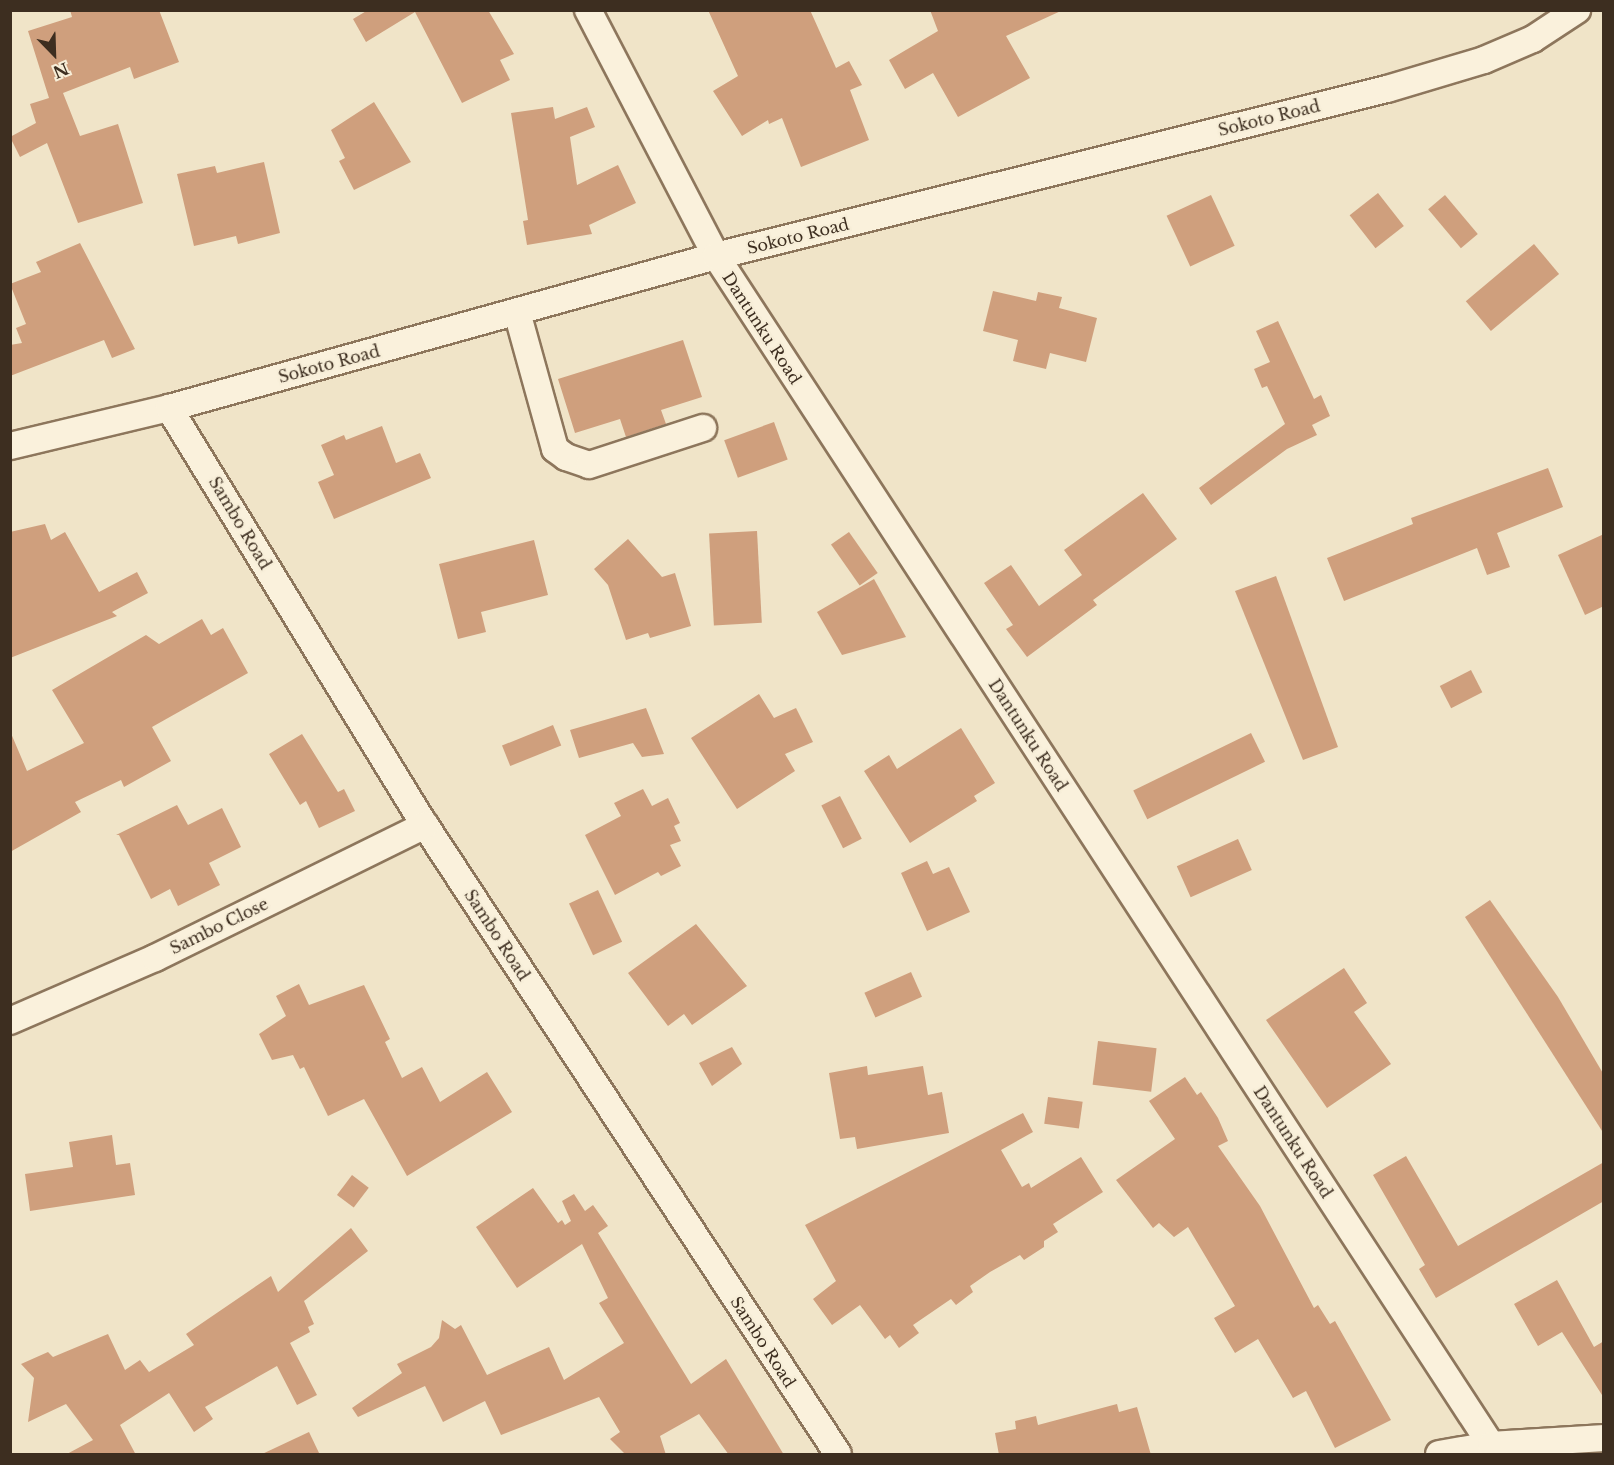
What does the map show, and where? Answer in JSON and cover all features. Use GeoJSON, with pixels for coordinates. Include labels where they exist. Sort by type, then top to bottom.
{"type":"FeatureCollection","features":[{"type":"Feature","properties":{"kind":"street","name":"Dantunku Road"},"geometry":{"type":"LineString","coordinates":[[588,10],[716,256],[1491,1445]]}},
{"type":"Feature","properties":{"kind":"street","name":"Sokoto Road"},"geometry":{"type":"LineString","coordinates":[[10,446],[169,408],[716,256],[1387,89],[1484,60],[1533,39],[1577,10]]}},
{"type":"Feature","properties":{"kind":"street"},"geometry":{"type":"LineString","coordinates":[[517,312],[555,449],[566,457],[589,465],[703,428]]}},
{"type":"Feature","properties":{"kind":"street","name":"Sambo Road"},"geometry":{"type":"LineString","coordinates":[[169,408],[424,825],[838,1455]]}},
{"type":"Feature","properties":{"kind":"street","name":"Sambo Close"},"geometry":{"type":"LineString","coordinates":[[10,1021],[155,958],[424,825]]}},
{"type":"Feature","properties":{"kind":"street"},"geometry":{"type":"LineString","coordinates":[[1439,1455],[1491,1445],[1604,1438]]}},
{"type":"Feature","properties":{"kind":"building"},"geometry":{"type":"Polygon","coordinates":[[[70,10],[159,10],[179,62],[134,79],[130,67],[63,93],[80,136],[118,124],[143,203],[78,223],[47,143],[20,157],[10,137],[36,123],[30,104],[49,98],[28,31],[72,17],[70,10]]]}},
{"type":"Feature","properties":{"kind":"building"},"geometry":{"type":"Polygon","coordinates":[[[368,10],[488,10],[514,54],[500,60],[510,80],[462,103],[415,12],[366,42],[353,19],[368,10]]]}},
{"type":"Feature","properties":{"kind":"building"},"geometry":{"type":"Polygon","coordinates":[[[708,10],[810,10],[836,68],[849,61],[862,85],[850,90],[869,140],[801,167],[782,118],[769,124],[768,120],[742,136],[713,91],[738,76],[708,10]]]}},
{"type":"Feature","properties":{"kind":"building"},"geometry":{"type":"Polygon","coordinates":[[[930,10],[1063,10],[1006,36],[1030,78],[958,117],[933,73],[905,89],[889,60],[938,31],[930,10]]]}},
{"type":"Feature","properties":{"kind":"building"},"geometry":{"type":"Polygon","coordinates":[[[374,102],[411,162],[354,190],[339,161],[345,158],[331,130],[374,102]]]}},
{"type":"Feature","properties":{"kind":"building"},"geometry":{"type":"Polygon","coordinates":[[[553,107],[555,119],[587,107],[595,127],[570,137],[577,185],[618,165],[636,203],[589,225],[592,234],[527,245],[523,221],[528,220],[511,113],[553,107]]]}},
{"type":"Feature","properties":{"kind":"building"},"geometry":{"type":"Polygon","coordinates":[[[264,162],[280,233],[238,244],[236,236],[194,246],[177,174],[215,166],[217,173],[264,162]]]}},
{"type":"Feature","properties":{"kind":"building"},"geometry":{"type":"Polygon","coordinates":[[[1378,193],[1404,226],[1375,248],[1350,215],[1378,193]]]}},
{"type":"Feature","properties":{"kind":"building"},"geometry":{"type":"Polygon","coordinates":[[[1211,195],[1235,246],[1190,266],[1167,216],[1211,195]]]}},
{"type":"Feature","properties":{"kind":"building"},"geometry":{"type":"Polygon","coordinates":[[[1445,195],[1478,234],[1461,248],[1428,209],[1445,195]]]}},
{"type":"Feature","properties":{"kind":"building"},"geometry":{"type":"Polygon","coordinates":[[[80,243],[135,349],[112,358],[104,340],[10,376],[10,345],[22,343],[16,328],[26,324],[10,284],[41,272],[36,262],[80,243]]]}},
{"type":"Feature","properties":{"kind":"building"},"geometry":{"type":"Polygon","coordinates":[[[1534,244],[1559,274],[1491,331],[1466,301],[1534,244]]]}},
{"type":"Feature","properties":{"kind":"building"},"geometry":{"type":"Polygon","coordinates":[[[993,291],[1036,301],[1038,292],[1062,297],[1059,308],[1097,318],[1086,362],[1050,353],[1046,369],[1013,361],[1018,340],[983,331],[993,291]]]}},
{"type":"Feature","properties":{"kind":"building"},"geometry":{"type":"Polygon","coordinates":[[[1278,321],[1314,399],[1321,395],[1330,416],[1312,425],[1317,435],[1287,449],[1211,505],[1199,488],[1285,424],[1267,386],[1262,388],[1254,369],[1270,362],[1256,331],[1278,321]]]}},
{"type":"Feature","properties":{"kind":"building"},"geometry":{"type":"Polygon","coordinates":[[[683,340],[702,397],[661,410],[666,424],[626,437],[620,419],[575,433],[558,379],[683,340]]]}},
{"type":"Feature","properties":{"kind":"building"},"geometry":{"type":"Polygon","coordinates":[[[774,422],[788,460],[738,478],[724,440],[774,422]]]}},
{"type":"Feature","properties":{"kind":"building"},"geometry":{"type":"Polygon","coordinates":[[[382,426],[396,463],[420,453],[431,478],[334,519],[318,482],[334,475],[321,445],[344,435],[346,440],[382,426]]]}},
{"type":"Feature","properties":{"kind":"building"},"geometry":{"type":"Polygon","coordinates":[[[1548,468],[1563,507],[1497,533],[1510,567],[1487,575],[1477,548],[1344,601],[1327,558],[1413,524],[1411,518],[1548,468]]]}},
{"type":"Feature","properties":{"kind":"building"},"geometry":{"type":"Polygon","coordinates":[[[1143,493],[1177,539],[1093,600],[1097,605],[1027,657],[1006,629],[1013,625],[984,583],[1011,565],[1039,606],[1082,575],[1064,550],[1143,493]]]}},
{"type":"Feature","properties":{"kind":"building"},"geometry":{"type":"Polygon","coordinates":[[[45,524],[51,540],[65,532],[99,592],[137,572],[148,593],[112,612],[117,616],[10,658],[10,532],[45,524]]]}},
{"type":"Feature","properties":{"kind":"building"},"geometry":{"type":"Polygon","coordinates":[[[757,531],[762,623],[714,625],[709,534],[757,531]]]}},
{"type":"Feature","properties":{"kind":"building"},"geometry":{"type":"Polygon","coordinates":[[[849,532],[878,573],[860,586],[831,545],[849,532]]]}},
{"type":"Feature","properties":{"kind":"building"},"geometry":{"type":"Polygon","coordinates":[[[1604,534],[1604,606],[1585,615],[1558,555],[1604,534]]]}},
{"type":"Feature","properties":{"kind":"building"},"geometry":{"type":"Polygon","coordinates":[[[628,539],[662,577],[675,573],[691,626],[650,638],[648,633],[626,640],[608,585],[594,569],[628,539]]]}},
{"type":"Feature","properties":{"kind":"building"},"geometry":{"type":"Polygon","coordinates":[[[534,540],[548,595],[481,612],[486,632],[458,639],[439,564],[534,540]]]}},
{"type":"Feature","properties":{"kind":"building"},"geometry":{"type":"Polygon","coordinates":[[[1276,576],[1338,747],[1303,760],[1235,591],[1276,576]]]}},
{"type":"Feature","properties":{"kind":"building"},"geometry":{"type":"Polygon","coordinates":[[[874,579],[906,637],[842,655],[817,612],[874,579]]]}},
{"type":"Feature","properties":{"kind":"building"},"geometry":{"type":"Polygon","coordinates":[[[202,619],[211,635],[223,628],[248,673],[152,727],[171,761],[124,787],[121,780],[75,802],[81,812],[10,852],[10,731],[27,771],[84,743],[52,690],[146,635],[159,644],[202,619]]]}},
{"type":"Feature","properties":{"kind":"building"},"geometry":{"type":"Polygon","coordinates":[[[1471,670],[1482,692],[1451,708],[1440,686],[1471,670]]]}},
{"type":"Feature","properties":{"kind":"building"},"geometry":{"type":"Polygon","coordinates":[[[759,694],[774,718],[796,708],[813,742],[785,754],[795,771],[737,809],[691,738],[759,694]]]}},
{"type":"Feature","properties":{"kind":"building"},"geometry":{"type":"Polygon","coordinates":[[[646,708],[664,754],[642,757],[633,743],[579,758],[570,730],[646,708]]]}},
{"type":"Feature","properties":{"kind":"building"},"geometry":{"type":"Polygon","coordinates":[[[553,725],[561,745],[510,766],[502,746],[553,725]]]}},
{"type":"Feature","properties":{"kind":"building"},"geometry":{"type":"Polygon","coordinates":[[[961,728],[995,783],[974,796],[977,801],[910,843],[864,771],[889,755],[897,769],[961,728]]]}},
{"type":"Feature","properties":{"kind":"building"},"geometry":{"type":"Polygon","coordinates":[[[1251,733],[1265,762],[1147,819],[1133,790],[1251,733]]]}},
{"type":"Feature","properties":{"kind":"building"},"geometry":{"type":"Polygon","coordinates":[[[302,734],[338,792],[344,789],[355,811],[319,828],[306,801],[300,805],[269,754],[302,734]]]}},
{"type":"Feature","properties":{"kind":"building"},"geometry":{"type":"Polygon","coordinates":[[[643,789],[652,806],[668,798],[680,823],[674,826],[681,841],[670,845],[681,866],[661,876],[658,872],[615,895],[585,835],[621,816],[614,803],[643,789]]]}},
{"type":"Feature","properties":{"kind":"building"},"geometry":{"type":"Polygon","coordinates":[[[840,796],[862,839],[843,848],[821,806],[840,796]]]}},
{"type":"Feature","properties":{"kind":"building"},"geometry":{"type":"Polygon","coordinates":[[[177,805],[188,825],[222,808],[241,847],[209,863],[220,885],[178,906],[170,889],[151,899],[119,835],[116,835],[177,805]]]}},
{"type":"Feature","properties":{"kind":"building"},"geometry":{"type":"Polygon","coordinates":[[[1238,839],[1252,870],[1191,897],[1177,866],[1238,839]]]}},
{"type":"Feature","properties":{"kind":"building"},"geometry":{"type":"Polygon","coordinates":[[[927,861],[933,874],[949,867],[970,912],[927,931],[901,873],[927,861]]]}},
{"type":"Feature","properties":{"kind":"building"},"geometry":{"type":"Polygon","coordinates":[[[598,890],[622,942],[593,955],[569,904],[598,890]]]}},
{"type":"Feature","properties":{"kind":"building"},"geometry":{"type":"Polygon","coordinates":[[[1490,900],[1558,997],[1604,1075],[1604,1134],[1465,917],[1490,900]]]}},
{"type":"Feature","properties":{"kind":"building"},"geometry":{"type":"Polygon","coordinates":[[[696,924],[747,986],[692,1025],[684,1014],[668,1026],[628,973],[696,924]]]}},
{"type":"Feature","properties":{"kind":"building"},"geometry":{"type":"Polygon","coordinates":[[[1344,968],[1367,1003],[1354,1012],[1391,1064],[1327,1108],[1266,1020],[1344,968]]]}},
{"type":"Feature","properties":{"kind":"building"},"geometry":{"type":"Polygon","coordinates":[[[911,972],[922,997],[875,1017],[864,993],[911,972]]]}},
{"type":"Feature","properties":{"kind":"building"},"geometry":{"type":"Polygon","coordinates":[[[299,984],[309,1005],[364,985],[390,1039],[385,1042],[402,1078],[422,1067],[440,1102],[487,1072],[512,1112],[407,1176],[364,1099],[328,1116],[304,1067],[300,1069],[293,1055],[272,1060],[259,1034],[286,1016],[276,996],[299,984]]]}},
{"type":"Feature","properties":{"kind":"building"},"geometry":{"type":"Polygon","coordinates":[[[1098,1041],[1157,1048],[1151,1092],[1093,1085],[1098,1041]]]}},
{"type":"Feature","properties":{"kind":"building"},"geometry":{"type":"Polygon","coordinates":[[[732,1047],[742,1064],[712,1086],[699,1063],[732,1047]]]}},
{"type":"Feature","properties":{"kind":"building"},"geometry":{"type":"Polygon","coordinates":[[[867,1066],[868,1075],[923,1066],[928,1095],[942,1092],[949,1133],[857,1149],[855,1137],[840,1139],[829,1073],[867,1066]]]}},
{"type":"Feature","properties":{"kind":"building"},"geometry":{"type":"Polygon","coordinates":[[[1185,1077],[1197,1095],[1201,1092],[1218,1118],[1228,1141],[1218,1146],[1260,1206],[1314,1308],[1318,1305],[1330,1324],[1335,1321],[1391,1420],[1335,1448],[1306,1391],[1293,1398],[1258,1339],[1235,1353],[1214,1318],[1235,1306],[1188,1227],[1174,1237],[1159,1223],[1153,1228],[1116,1180],[1175,1139],[1149,1101],[1185,1077]]]}},
{"type":"Feature","properties":{"kind":"building"},"geometry":{"type":"Polygon","coordinates":[[[1048,1097],[1083,1102],[1079,1129],[1044,1124],[1048,1097]]]}},
{"type":"Feature","properties":{"kind":"building"},"geometry":{"type":"Polygon","coordinates":[[[1023,1113],[1033,1132],[1001,1150],[1022,1187],[1029,1183],[1031,1188],[1081,1157],[1103,1192],[1053,1224],[1058,1232],[1044,1241],[1044,1247],[1024,1260],[1020,1255],[990,1272],[970,1286],[973,1292],[956,1305],[951,1299],[913,1325],[919,1333],[899,1348],[890,1335],[885,1339],[860,1305],[832,1325],[813,1299],[836,1281],[805,1225],[1023,1113]]]}},
{"type":"Feature","properties":{"kind":"building"},"geometry":{"type":"Polygon","coordinates":[[[112,1135],[116,1165],[130,1163],[135,1195],[30,1211],[25,1174],[73,1167],[69,1142],[112,1135]]]}},
{"type":"Feature","properties":{"kind":"building"},"geometry":{"type":"Polygon","coordinates":[[[1406,1156],[1458,1246],[1604,1162],[1604,1201],[1436,1298],[1419,1269],[1425,1265],[1373,1175],[1406,1156]]]}},
{"type":"Feature","properties":{"kind":"building"},"geometry":{"type":"Polygon","coordinates":[[[352,1175],[369,1188],[354,1208],[337,1195],[352,1175]]]}},
{"type":"Feature","properties":{"kind":"building"},"geometry":{"type":"Polygon","coordinates":[[[533,1188],[558,1223],[562,1220],[565,1225],[571,1221],[562,1201],[574,1194],[585,1211],[593,1205],[608,1226],[598,1233],[691,1384],[726,1359],[784,1455],[729,1455],[699,1414],[660,1436],[666,1455],[626,1455],[610,1439],[620,1432],[599,1397],[501,1435],[485,1401],[443,1422],[425,1386],[358,1417],[352,1408],[402,1373],[397,1364],[431,1347],[439,1338],[442,1320],[455,1329],[461,1325],[487,1375],[549,1347],[564,1380],[624,1343],[599,1303],[608,1298],[582,1244],[517,1288],[476,1227],[533,1188]]]}},
{"type":"Feature","properties":{"kind":"building"},"geometry":{"type":"Polygon","coordinates":[[[351,1228],[368,1251],[304,1301],[314,1324],[308,1327],[310,1332],[290,1343],[317,1395],[297,1405],[277,1366],[205,1407],[213,1419],[194,1432],[169,1393],[120,1425],[136,1455],[65,1455],[93,1440],[66,1404],[28,1422],[34,1378],[21,1364],[48,1352],[53,1357],[108,1334],[125,1370],[140,1360],[149,1372],[194,1345],[186,1334],[271,1276],[278,1292],[351,1228]]]}},
{"type":"Feature","properties":{"kind":"building"},"geometry":{"type":"Polygon","coordinates":[[[1557,1280],[1594,1347],[1604,1341],[1602,1395],[1562,1332],[1538,1346],[1514,1304],[1557,1280]]]}},
{"type":"Feature","properties":{"kind":"building"},"geometry":{"type":"Polygon","coordinates":[[[1117,1404],[1119,1412],[1137,1407],[1151,1455],[999,1455],[995,1433],[1016,1429],[1015,1421],[1036,1416],[1038,1425],[1117,1404]]]}},
{"type":"Feature","properties":{"kind":"building"},"geometry":{"type":"Polygon","coordinates":[[[309,1432],[320,1455],[260,1455],[309,1432]]]}}]}
